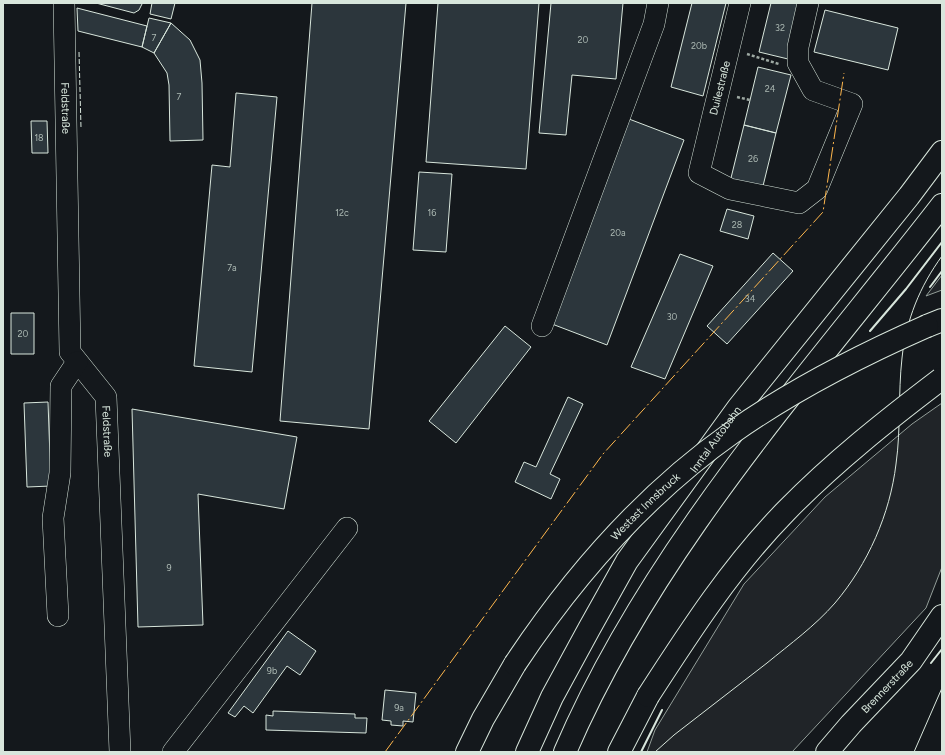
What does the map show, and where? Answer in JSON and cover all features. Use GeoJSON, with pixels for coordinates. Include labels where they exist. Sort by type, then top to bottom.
{"type":"FeatureCollection","features":[{"type":"Feature","properties":{"kind":"main road","name":"Inntal Autobahn"},"geometry":{"type":"LineString","coordinates":[[528,752],[556,690],[627,561],[738,408],[909,196],[942,152]]}},
{"type":"Feature","properties":{"kind":"main road"},"geometry":{"type":"LineString","coordinates":[[565,752],[577,724],[616,648],[658,580],[716,495],[762,432],[942,205]]}},
{"type":"Feature","properties":{"kind":"main road","name":"Westast Innsbruck"},"geometry":{"type":"LineString","coordinates":[[467,752],[499,690],[515,664],[536,632],[565,593],[598,554],[632,518],[668,484],[733,432],[775,405],[818,379],[862,356],[934,323]]}},
{"type":"Feature","properties":{"kind":"main road"},"geometry":{"type":"LineString","coordinates":[[619,752],[648,696],[691,629],[721,587],[752,549],[785,512],[821,477],[858,444],[941,379]]}},
{"type":"Feature","properties":{"kind":"main road","name":"Brennerstraße"},"geometry":{"type":"LineString","coordinates":[[828,752],[851,724],[911,660],[942,616]]}},
{"type":"Feature","properties":{"kind":"street","name":"Feldstraße"},"geometry":{"type":"LineString","coordinates":[[64,3],[70,352],[106,397],[120,752]]}},
{"type":"Feature","properties":{"kind":"street"},"geometry":{"type":"LineString","coordinates":[[542,326],[654,24],[658,3]]}},
{"type":"Feature","properties":{"kind":"street","name":"Duilestraße"},"geometry":{"type":"LineString","coordinates":[[740,3],[699,173],[730,189],[799,203],[817,189],[852,104],[813,90],[798,62]]}},
{"type":"Feature","properties":{"kind":"street"},"geometry":{"type":"LineString","coordinates":[[798,62],[798,47],[808,3]]}},
{"type":"Feature","properties":{"kind":"street"},"geometry":{"type":"LineString","coordinates":[[58,616],[53,518],[60,473],[61,386],[77,362]]}},
{"type":"Feature","properties":{"kind":"street"},"geometry":{"type":"LineString","coordinates":[[173,752],[347,528]]}},
{"type":"Feature","properties":{"kind":"path"},"geometry":{"type":"LineString","coordinates":[[749,47],[747,54],[789,67],[798,62]]}},
{"type":"Feature","properties":{"kind":"shaded area"},"geometry":{"type":"Polygon","coordinates":[[[942,275],[942,290],[926,296],[942,275]]]}},
{"type":"Feature","properties":{"kind":"shaded area"},"geometry":{"type":"Polygon","coordinates":[[[942,403],[942,567],[926,608],[792,752],[647,752],[655,730],[744,584],[825,497],[912,424],[942,403]]]}},
{"type":"Feature","properties":{"kind":"building"},"geometry":{"type":"Polygon","coordinates":[[[96,3],[142,4],[139,10],[134,13],[96,3]]]}},
{"type":"Feature","properties":{"kind":"building"},"geometry":{"type":"Polygon","coordinates":[[[152,3],[175,3],[171,19],[150,14],[152,3]]]}},
{"type":"Feature","properties":{"kind":"building"},"geometry":{"type":"Polygon","coordinates":[[[312,3],[406,3],[369,429],[280,421],[312,3]]]}},
{"type":"Feature","properties":{"kind":"building"},"geometry":{"type":"Polygon","coordinates":[[[438,3],[539,3],[526,169],[426,162],[438,3]]]}},
{"type":"Feature","properties":{"kind":"building"},"geometry":{"type":"Polygon","coordinates":[[[551,3],[623,3],[616,79],[572,75],[566,135],[539,133],[551,3]]]}},
{"type":"Feature","properties":{"kind":"building"},"geometry":{"type":"Polygon","coordinates":[[[692,3],[726,3],[703,96],[671,87],[692,3]]]}},
{"type":"Feature","properties":{"kind":"building"},"geometry":{"type":"Polygon","coordinates":[[[771,3],[801,3],[788,59],[759,52],[771,3]]]}},
{"type":"Feature","properties":{"kind":"building"},"geometry":{"type":"Polygon","coordinates":[[[77,8],[147,26],[142,47],[78,31],[77,8]]]}},
{"type":"Feature","properties":{"kind":"building"},"geometry":{"type":"Polygon","coordinates":[[[825,10],[898,28],[888,70],[814,52],[825,10]]]}},
{"type":"Feature","properties":{"kind":"building"},"geometry":{"type":"Polygon","coordinates":[[[149,18],[171,23],[154,53],[142,47],[149,18]]]}},
{"type":"Feature","properties":{"kind":"building"},"geometry":{"type":"Polygon","coordinates":[[[171,23],[190,40],[200,60],[203,140],[170,141],[169,85],[167,73],[154,53],[171,23]]]}},
{"type":"Feature","properties":{"kind":"building"},"geometry":{"type":"Polygon","coordinates":[[[758,67],[791,75],[776,133],[744,125],[758,67]]]}},
{"type":"Feature","properties":{"kind":"building"},"geometry":{"type":"Polygon","coordinates":[[[236,93],[277,97],[252,372],[194,366],[212,165],[230,167],[236,93]]]}},
{"type":"Feature","properties":{"kind":"building"},"geometry":{"type":"Polygon","coordinates":[[[629,119],[684,140],[607,345],[552,324],[629,119]]]}},
{"type":"Feature","properties":{"kind":"building"},"geometry":{"type":"Polygon","coordinates":[[[31,121],[47,121],[48,153],[32,153],[31,121]]]}},
{"type":"Feature","properties":{"kind":"building"},"geometry":{"type":"Polygon","coordinates":[[[744,125],[776,133],[762,190],[730,182],[744,125]]]}},
{"type":"Feature","properties":{"kind":"building"},"geometry":{"type":"Polygon","coordinates":[[[419,172],[452,174],[446,252],[413,250],[419,172]]]}},
{"type":"Feature","properties":{"kind":"building"},"geometry":{"type":"Polygon","coordinates":[[[727,209],[754,216],[748,239],[720,231],[727,209]]]}},
{"type":"Feature","properties":{"kind":"building"},"geometry":{"type":"Polygon","coordinates":[[[773,253],[793,271],[727,344],[707,326],[773,253]]]}},
{"type":"Feature","properties":{"kind":"building"},"geometry":{"type":"Polygon","coordinates":[[[680,254],[713,266],[665,379],[631,367],[680,254]]]}},
{"type":"Feature","properties":{"kind":"building"},"geometry":{"type":"Polygon","coordinates":[[[11,313],[34,313],[34,354],[11,354],[11,313]]]}},
{"type":"Feature","properties":{"kind":"building"},"geometry":{"type":"Polygon","coordinates":[[[505,326],[531,347],[456,443],[429,421],[505,326]]]}},
{"type":"Feature","properties":{"kind":"building"},"geometry":{"type":"Polygon","coordinates":[[[568,397],[583,404],[550,474],[560,479],[551,499],[515,482],[524,462],[536,467],[568,397]]]}},
{"type":"Feature","properties":{"kind":"building"},"geometry":{"type":"Polygon","coordinates":[[[48,402],[51,486],[27,487],[24,403],[48,402]]]}},
{"type":"Feature","properties":{"kind":"building"},"geometry":{"type":"Polygon","coordinates":[[[132,409],[297,437],[284,509],[198,494],[203,625],[138,627],[132,409]]]}},
{"type":"Feature","properties":{"kind":"building"},"geometry":{"type":"Polygon","coordinates":[[[288,631],[316,651],[300,675],[287,666],[253,713],[244,706],[235,717],[228,713],[288,631]]]}},
{"type":"Feature","properties":{"kind":"building"},"geometry":{"type":"Polygon","coordinates":[[[385,690],[416,693],[413,722],[403,721],[403,726],[391,725],[391,721],[382,720],[385,690]]]}},
{"type":"Feature","properties":{"kind":"building"},"geometry":{"type":"Polygon","coordinates":[[[273,711],[355,714],[355,718],[367,718],[366,733],[266,730],[266,715],[273,716],[273,711]]]}},
{"type":"Feature","properties":{"kind":"tram line"},"geometry":{"type":"LineString","coordinates":[[655,752],[674,735],[811,627],[835,603],[858,572],[876,538],[889,501],[893,483],[898,438],[902,358],[907,330],[915,304],[921,291],[934,267],[942,256]]}},
{"type":"Feature","properties":{"kind":"tram line"},"geometry":{"type":"LineString","coordinates":[[914,752],[942,688]]}},
{"type":"Feature","properties":{"kind":"fence"},"geometry":{"type":"LineString","coordinates":[[79,52],[81,128]]}},
{"type":"Feature","properties":{"kind":"wall"},"geometry":{"type":"LineString","coordinates":[[870,331],[906,289],[942,242]]}},
{"type":"Feature","properties":{"kind":"wall"},"geometry":{"type":"LineString","coordinates":[[930,287],[942,271]]}},
{"type":"Feature","properties":{"kind":"wall"},"geometry":{"type":"LineString","coordinates":[[931,663],[942,649]]}},
{"type":"Feature","properties":{"kind":"wall"},"geometry":{"type":"LineString","coordinates":[[641,752],[662,710]]}},
{"type":"Feature","properties":{"kind":"power"},"geometry":{"type":"LineString","coordinates":[[385,752],[603,454],[823,212],[844,73]]}}]}
